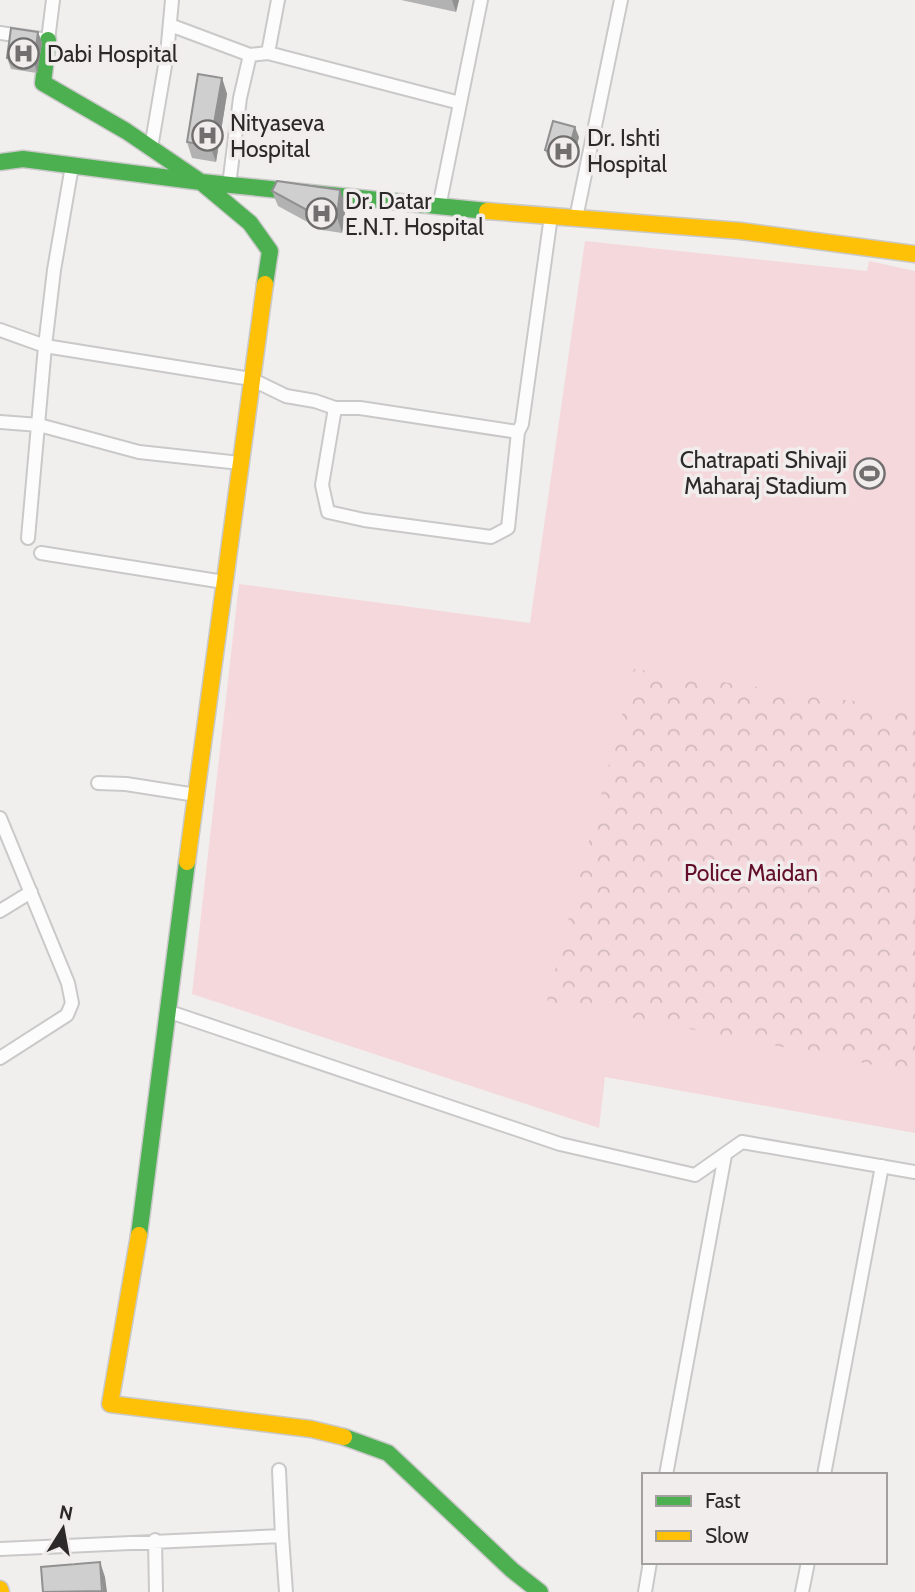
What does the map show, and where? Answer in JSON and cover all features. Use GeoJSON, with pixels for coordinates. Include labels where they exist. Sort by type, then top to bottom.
{"type":"FeatureCollection","features":[{"type":"Feature","properties":{"kind":"street"},"geometry":{"type":"LineString","coordinates":[[53,0],[43,83],[151,148],[201,182],[250,223],[270,251],[167,1011],[144,1202],[110,1404],[310,1429],[356,1440],[388,1453],[512,1570],[540,1592]]}},
{"type":"Feature","properties":{"kind":"street"},"geometry":{"type":"LineString","coordinates":[[151,148],[172,0]]}},
{"type":"Feature","properties":{"kind":"street"},"geometry":{"type":"LineString","coordinates":[[268,53],[278,0]]}},
{"type":"Feature","properties":{"kind":"street"},"geometry":{"type":"LineString","coordinates":[[439,207],[481,0]]}},
{"type":"Feature","properties":{"kind":"street"},"geometry":{"type":"LineString","coordinates":[[576,218],[621,0]]}},
{"type":"Feature","properties":{"kind":"street"},"geometry":{"type":"LineString","coordinates":[[170,24],[250,55],[268,53],[460,103]]}},
{"type":"Feature","properties":{"kind":"street"},"geometry":{"type":"LineString","coordinates":[[0,33],[48,40]]}},
{"type":"Feature","properties":{"kind":"street"},"geometry":{"type":"LineString","coordinates":[[229,185],[240,98],[250,55]]}},
{"type":"Feature","properties":{"kind":"street"},"geometry":{"type":"LineString","coordinates":[[0,162],[23,159],[229,185],[439,207],[741,232],[915,254]]}},
{"type":"Feature","properties":{"kind":"street"},"geometry":{"type":"LineString","coordinates":[[28,538],[44,346],[72,166]]}},
{"type":"Feature","properties":{"kind":"street"},"geometry":{"type":"LineString","coordinates":[[334,408],[322,485],[328,512],[365,520],[491,537],[508,528],[519,432],[523,424],[551,216]]}},
{"type":"Feature","properties":{"kind":"street"},"geometry":{"type":"LineString","coordinates":[[0,330],[44,346],[251,379],[286,396],[315,401],[334,408],[360,408],[519,432]]}},
{"type":"Feature","properties":{"kind":"street"},"geometry":{"type":"LineString","coordinates":[[0,422],[39,425],[139,452],[240,463]]}},
{"type":"Feature","properties":{"kind":"street"},"geometry":{"type":"LineString","coordinates":[[41,552],[224,582]]}},
{"type":"Feature","properties":{"kind":"street"},"geometry":{"type":"LineString","coordinates":[[98,783],[125,784],[196,795]]}},
{"type":"Feature","properties":{"kind":"street"},"geometry":{"type":"LineString","coordinates":[[0,818],[68,983],[72,1003],[67,1015],[0,1058]]}},
{"type":"Feature","properties":{"kind":"street"},"geometry":{"type":"LineString","coordinates":[[0,911],[31,892]]}},
{"type":"Feature","properties":{"kind":"street"},"geometry":{"type":"LineString","coordinates":[[167,1011],[560,1144],[695,1175],[743,1142],[915,1172]]}},
{"type":"Feature","properties":{"kind":"street"},"geometry":{"type":"LineString","coordinates":[[666,1473],[725,1155]]}},
{"type":"Feature","properties":{"kind":"street"},"geometry":{"type":"LineString","coordinates":[[824,1473],[882,1166]]}},
{"type":"Feature","properties":{"kind":"street"},"geometry":{"type":"LineString","coordinates":[[279,1470],[286,1592]]}},
{"type":"Feature","properties":{"kind":"street"},"geometry":{"type":"LineString","coordinates":[[0,1549],[282,1536]]}},
{"type":"Feature","properties":{"kind":"street"},"geometry":{"type":"LineString","coordinates":[[155,1540],[156,1592]]}},
{"type":"Feature","properties":{"kind":"street"},"geometry":{"type":"LineString","coordinates":[[645,1592],[650,1564]]}},
{"type":"Feature","properties":{"kind":"street"},"geometry":{"type":"LineString","coordinates":[[802,1592],[808,1564]]}},
{"type":"Feature","properties":{"kind":"green space"},"geometry":{"type":"Polygon","coordinates":[[[585,241],[867,271],[869,261],[915,271],[915,1133],[605,1077],[599,1128],[192,994],[239,584],[530,623],[585,241]]]}},
{"type":"Feature","properties":{"kind":"green space","name":"Police Maidan"},"geometry":{"type":"Polygon","coordinates":[[[634,669],[915,710],[915,1073],[547,1001],[634,669]]]}},
{"type":"Feature","properties":{"kind":"building"},"geometry":{"type":"Polygon","coordinates":[[[11,28],[38,32],[34,62],[7,58],[11,28]]]}},
{"type":"Feature","properties":{"kind":"building"},"geometry":{"type":"Polygon","coordinates":[[[198,74],[222,78],[210,146],[187,142],[198,74]]]}},
{"type":"Feature","properties":{"kind":"building"},"geometry":{"type":"Polygon","coordinates":[[[553,121],[575,127],[567,156],[545,150],[553,121]]]}},
{"type":"Feature","properties":{"kind":"building"},"geometry":{"type":"Polygon","coordinates":[[[277,181],[340,190],[337,217],[316,215],[272,191],[277,181]]]}},
{"type":"Feature","properties":{"kind":"building"},"geometry":{"type":"Polygon","coordinates":[[[100,1562],[102,1591],[43,1592],[41,1567],[100,1562]]]}},
{"type":"Feature","properties":{"kind":"traffic: fast"},"geometry":{"type":"LineString","coordinates":[[48,40],[43,83],[126,131],[201,182],[250,223],[270,251],[265,284]]}},
{"type":"Feature","properties":{"kind":"traffic: fast"},"geometry":{"type":"LineString","coordinates":[[0,162],[23,159],[201,182],[487,211]]}},
{"type":"Feature","properties":{"kind":"traffic: fast"},"geometry":{"type":"LineString","coordinates":[[139,1235],[187,862]]}},
{"type":"Feature","properties":{"kind":"traffic: fast"},"geometry":{"type":"LineString","coordinates":[[344,1437],[388,1453],[512,1570],[540,1592]]}},
{"type":"Feature","properties":{"kind":"traffic: slow"},"geometry":{"type":"LineString","coordinates":[[487,211],[741,231],[915,254]]}},
{"type":"Feature","properties":{"kind":"traffic: slow"},"geometry":{"type":"LineString","coordinates":[[187,862],[265,284]]}},
{"type":"Feature","properties":{"kind":"traffic: slow"},"geometry":{"type":"LineString","coordinates":[[139,1235],[110,1404],[311,1429],[344,1437]]}},
{"type":"Feature","properties":{"kind":"place","name":"Dabi Hospital"},"geometry":{"type":"Point","coordinates":[24,54]}},
{"type":"Feature","properties":{"kind":"place","name":"Nityaseva Hospital"},"geometry":{"type":"Point","coordinates":[207,136]}},
{"type":"Feature","properties":{"kind":"place","name":"Dr. Ishti Hospital"},"geometry":{"type":"Point","coordinates":[564,151]}},
{"type":"Feature","properties":{"kind":"place","name":"Dr. Datar E.N.T. Hospital"},"geometry":{"type":"Point","coordinates":[322,214]}},
{"type":"Feature","properties":{"kind":"place","name":"Chatrapati Shivaji Maharaj Stadium"},"geometry":{"type":"Point","coordinates":[870,473]}}]}
